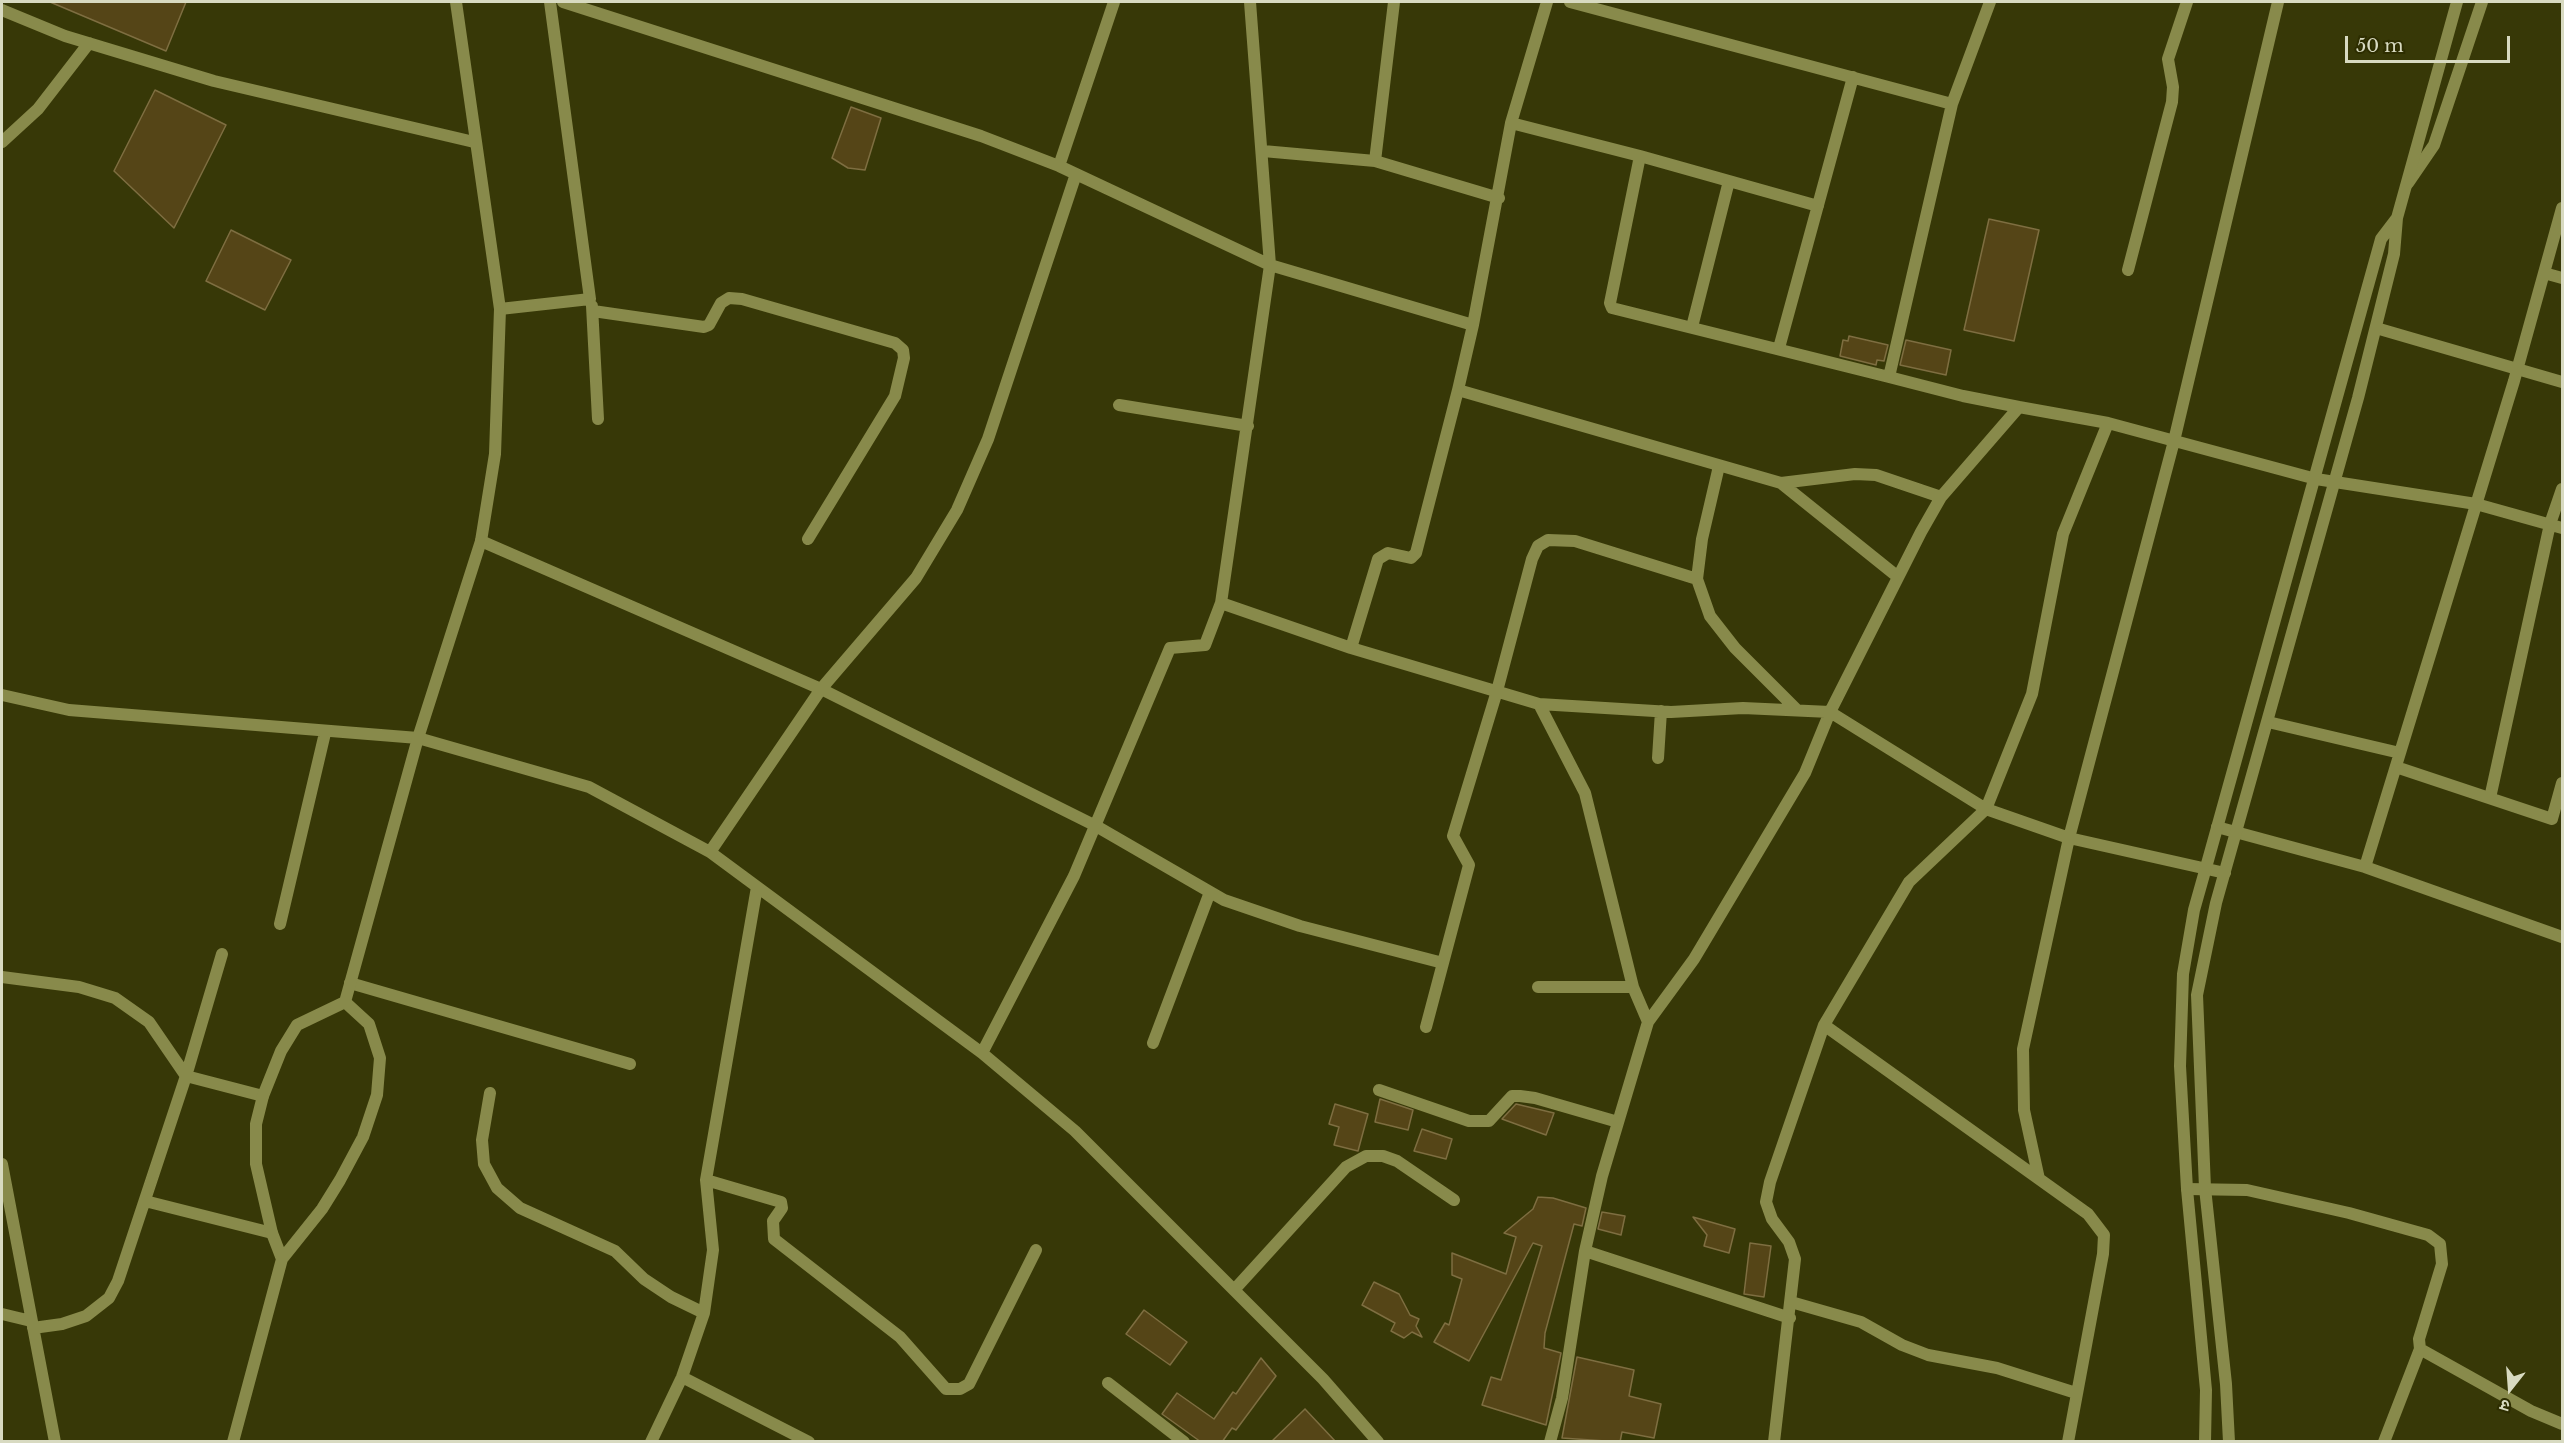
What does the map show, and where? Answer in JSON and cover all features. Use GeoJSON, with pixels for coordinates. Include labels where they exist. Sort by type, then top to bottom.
{"type":"FeatureCollection","features":[{"type":"Feature","properties":{"kind":"street"},"geometry":{"type":"LineString","coordinates":[[282,1259],[272,1233],[256,1164],[256,1124],[263,1096],[281,1051],[297,1025],[345,1002],[418,738],[481,541],[495,454],[500,309],[474,142],[456,2]]}},
{"type":"Feature","properties":{"kind":"street"},"geometry":{"type":"LineString","coordinates":[[550,2],[591,305],[598,418]]}},
{"type":"Feature","properties":{"kind":"street"},"geometry":{"type":"LineString","coordinates":[[563,2],[981,136],[1059,166],[1270,265],[1473,326]]}},
{"type":"Feature","properties":{"kind":"street"},"geometry":{"type":"LineString","coordinates":[[1059,166],[1114,2]]}},
{"type":"Feature","properties":{"kind":"street"},"geometry":{"type":"LineString","coordinates":[[982,1053],[1074,876],[1170,648],[1205,645],[1221,603],[1270,265],[1250,2]]}},
{"type":"Feature","properties":{"kind":"street"},"geometry":{"type":"LineString","coordinates":[[1375,161],[1394,2]]}},
{"type":"Feature","properties":{"kind":"street"},"geometry":{"type":"LineString","coordinates":[[1351,648],[1378,559],[1388,553],[1412,558],[1416,553],[1473,326],[1499,198],[1511,123],[1547,2]]}},
{"type":"Feature","properties":{"kind":"street"},"geometry":{"type":"LineString","coordinates":[[1570,2],[1952,104]]}},
{"type":"Feature","properties":{"kind":"street"},"geometry":{"type":"LineString","coordinates":[[1889,377],[1952,104],[1990,2]]}},
{"type":"Feature","properties":{"kind":"street"},"geometry":{"type":"LineString","coordinates":[[2128,270],[2172,102],[2173,87],[2168,59],[2187,2]]}},
{"type":"Feature","properties":{"kind":"street"},"geometry":{"type":"LineString","coordinates":[[2039,1179],[2024,1110],[2023,1049],[2068,838],[2174,441],[2278,2]]}},
{"type":"Feature","properties":{"kind":"street"},"geometry":{"type":"LineString","coordinates":[[2229,1442],[2226,1384],[2205,1188],[2197,995],[2204,956],[2225,873],[2335,483],[2376,328],[2394,254],[2397,218],[2457,2]]}},
{"type":"Feature","properties":{"kind":"street"},"geometry":{"type":"LineString","coordinates":[[2406,186],[2434,145],[2482,2]]}},
{"type":"Feature","properties":{"kind":"street"},"geometry":{"type":"LineString","coordinates":[[2,10],[89,43],[214,81],[474,142]]}},
{"type":"Feature","properties":{"kind":"street"},"geometry":{"type":"LineString","coordinates":[[2,142],[38,109],[89,43]]}},
{"type":"Feature","properties":{"kind":"street"},"geometry":{"type":"LineString","coordinates":[[1779,348],[1853,77]]}},
{"type":"Feature","properties":{"kind":"street"},"geometry":{"type":"LineString","coordinates":[[1511,123],[1640,156],[1818,206]]}},
{"type":"Feature","properties":{"kind":"street"},"geometry":{"type":"LineString","coordinates":[[1263,151],[1375,161],[1499,198]]}},
{"type":"Feature","properties":{"kind":"street"},"geometry":{"type":"LineString","coordinates":[[1640,156],[1610,303],[1617,309],[1963,396],[2108,423],[2316,480],[2476,504],[2556,526]]}},
{"type":"Feature","properties":{"kind":"street"},"geometry":{"type":"LineString","coordinates":[[710,852],[821,689],[916,578],[957,510],[988,439],[1076,174]]}},
{"type":"Feature","properties":{"kind":"street"},"geometry":{"type":"LineString","coordinates":[[1692,327],[1729,181]]}},
{"type":"Feature","properties":{"kind":"street"},"geometry":{"type":"LineString","coordinates":[[2365,867],[2517,368],[2562,208]]}},
{"type":"Feature","properties":{"kind":"street"},"geometry":{"type":"LineString","coordinates":[[2205,1442],[2206,1390],[2187,1188],[2180,1066],[2183,974],[2205,871],[2316,480],[2381,239],[2397,218]]}},
{"type":"Feature","properties":{"kind":"street"},"geometry":{"type":"LineString","coordinates":[[2544,273],[2562,278]]}},
{"type":"Feature","properties":{"kind":"street"},"geometry":{"type":"LineString","coordinates":[[500,309],[591,305],[704,327],[710,325],[721,303],[729,298],[742,299],[895,343],[903,350],[904,358],[895,396],[808,539]]}},
{"type":"Feature","properties":{"kind":"street"},"geometry":{"type":"LineString","coordinates":[[2376,328],[2562,382]]}},
{"type":"Feature","properties":{"kind":"street"},"geometry":{"type":"LineString","coordinates":[[1458,390],[1781,483],[1855,474],[1876,475],[1941,497]]}},
{"type":"Feature","properties":{"kind":"street"},"geometry":{"type":"LineString","coordinates":[[1119,405],[1248,426]]}},
{"type":"Feature","properties":{"kind":"street"},"geometry":{"type":"LineString","coordinates":[[1550,1442],[1562,1398],[1585,1251],[1602,1176],[1648,1023],[1694,959],[1793,792],[1898,576],[1941,497],[2019,407]]}},
{"type":"Feature","properties":{"kind":"street"},"geometry":{"type":"LineString","coordinates":[[1774,1442],[1795,1259],[1789,1242],[1772,1219],[1766,1202],[1770,1182],[1824,1025],[1909,882],[1986,809],[2032,694],[2063,534],[2108,423]]}},
{"type":"Feature","properties":{"kind":"street"},"geometry":{"type":"LineString","coordinates":[[1719,466],[1702,539],[1697,579],[1710,616],[1735,648],[1797,711]]}},
{"type":"Feature","properties":{"kind":"street"},"geometry":{"type":"LineString","coordinates":[[1781,483],[1898,576]]}},
{"type":"Feature","properties":{"kind":"street"},"geometry":{"type":"LineString","coordinates":[[2490,798],[2556,526],[2562,489]]}},
{"type":"Feature","properties":{"kind":"street"},"geometry":{"type":"LineString","coordinates":[[1426,1027],[1469,865],[1452,836],[1497,691],[1532,559],[1538,546],[1548,540],[1575,541],[1697,579]]}},
{"type":"Feature","properties":{"kind":"street"},"geometry":{"type":"LineString","coordinates":[[481,541],[821,689],[1096,826],[1224,900],[1300,926],[1443,963]]}},
{"type":"Feature","properties":{"kind":"street"},"geometry":{"type":"LineString","coordinates":[[1221,603],[1351,648],[1539,704],[1661,711],[1743,708],[1830,712],[1986,809],[2068,838],[2205,871],[2225,873]]}},
{"type":"Feature","properties":{"kind":"street"},"geometry":{"type":"LineString","coordinates":[[2,695],[69,710],[325,733],[418,738],[589,787],[710,852],[982,1053],[1075,1131],[1323,1379],[1378,1442]]}},
{"type":"Feature","properties":{"kind":"street"},"geometry":{"type":"LineString","coordinates":[[1539,704],[1585,793],[1632,987],[1648,1023]]}},
{"type":"Feature","properties":{"kind":"street"},"geometry":{"type":"LineString","coordinates":[[1658,758],[1661,711]]}},
{"type":"Feature","properties":{"kind":"street"},"geometry":{"type":"LineString","coordinates":[[2268,722],[2400,753]]}},
{"type":"Feature","properties":{"kind":"street"},"geometry":{"type":"LineString","coordinates":[[280,924],[325,733]]}},
{"type":"Feature","properties":{"kind":"street"},"geometry":{"type":"LineString","coordinates":[[2396,767],[2557,821],[2562,783]]}},
{"type":"Feature","properties":{"kind":"street"},"geometry":{"type":"LineString","coordinates":[[2217,827],[2365,867],[2562,937]]}},
{"type":"Feature","properties":{"kind":"street"},"geometry":{"type":"LineString","coordinates":[[651,1442],[682,1377],[704,1313],[713,1250],[706,1180],[758,887]]}},
{"type":"Feature","properties":{"kind":"street"},"geometry":{"type":"LineString","coordinates":[[1153,1043],[1210,892]]}},
{"type":"Feature","properties":{"kind":"street"},"geometry":{"type":"LineString","coordinates":[[2,1314],[32,1324],[62,1324],[86,1316],[109,1298],[118,1281],[186,1076],[222,954]]}},
{"type":"Feature","properties":{"kind":"street"},"geometry":{"type":"LineString","coordinates":[[2,977],[79,987],[115,998],[149,1022],[186,1076],[263,1096]]}},
{"type":"Feature","properties":{"kind":"street"},"geometry":{"type":"LineString","coordinates":[[350,983],[630,1064]]}},
{"type":"Feature","properties":{"kind":"street"},"geometry":{"type":"LineString","coordinates":[[1538,987],[1632,987]]}},
{"type":"Feature","properties":{"kind":"street"},"geometry":{"type":"LineString","coordinates":[[233,1442],[282,1259],[322,1209],[340,1180],[363,1137],[377,1095],[380,1058],[369,1024],[345,1002]]}},
{"type":"Feature","properties":{"kind":"street"},"geometry":{"type":"LineString","coordinates":[[1824,1025],[2088,1214],[2103,1235],[2103,1254],[2068,1442]]}},
{"type":"Feature","properties":{"kind":"street"},"geometry":{"type":"LineString","coordinates":[[1379,1090],[1469,1121],[1489,1121],[1512,1096],[1520,1096],[1535,1098],[1618,1122]]}},
{"type":"Feature","properties":{"kind":"street"},"geometry":{"type":"LineString","coordinates":[[490,1094],[482,1140],[484,1164],[497,1188],[520,1208],[615,1251],[644,1279],[671,1297],[704,1313]]}},
{"type":"Feature","properties":{"kind":"street"},"geometry":{"type":"LineString","coordinates":[[1234,1290],[1346,1167],[1366,1156],[1383,1156],[1397,1161],[1454,1200]]}},
{"type":"Feature","properties":{"kind":"street"},"geometry":{"type":"LineString","coordinates":[[2,1164],[55,1442]]}},
{"type":"Feature","properties":{"kind":"street"},"geometry":{"type":"LineString","coordinates":[[706,1180],[781,1202],[782,1208],[773,1221],[774,1239],[900,1337],[946,1389],[960,1389],[969,1384],[1036,1250]]}},
{"type":"Feature","properties":{"kind":"street"},"geometry":{"type":"LineString","coordinates":[[2187,1188],[2247,1190],[2349,1213],[2428,1235],[2440,1244],[2442,1264],[2419,1339],[2420,1349],[2384,1442]]}},
{"type":"Feature","properties":{"kind":"street"},"geometry":{"type":"LineString","coordinates":[[145,1200],[272,1233]]}},
{"type":"Feature","properties":{"kind":"street"},"geometry":{"type":"LineString","coordinates":[[1585,1251],[1790,1318]]}},
{"type":"Feature","properties":{"kind":"street"},"geometry":{"type":"LineString","coordinates":[[1791,1302],[1861,1322],[1902,1345],[1928,1355],[1997,1368],[2076,1393]]}},
{"type":"Feature","properties":{"kind":"street"},"geometry":{"type":"LineString","coordinates":[[2420,1349],[2531,1411],[2562,1424]]}},
{"type":"Feature","properties":{"kind":"street"},"geometry":{"type":"LineString","coordinates":[[682,1377],[809,1442]]}},
{"type":"Feature","properties":{"kind":"street"},"geometry":{"type":"LineString","coordinates":[[1108,1383],[1184,1442]]}},
{"type":"Feature","properties":{"kind":"building"},"geometry":{"type":"Polygon","coordinates":[[[50,2],[186,2],[166,51],[50,2]]]}},
{"type":"Feature","properties":{"kind":"building"},"geometry":{"type":"Polygon","coordinates":[[[155,90],[226,125],[174,228],[114,171],[155,90]]]}},
{"type":"Feature","properties":{"kind":"building"},"geometry":{"type":"Polygon","coordinates":[[[851,107],[881,118],[865,170],[848,168],[832,158],[851,107]]]}},
{"type":"Feature","properties":{"kind":"building"},"geometry":{"type":"Polygon","coordinates":[[[1989,219],[2039,230],[2014,341],[1964,330],[1989,219]]]}},
{"type":"Feature","properties":{"kind":"building"},"geometry":{"type":"Polygon","coordinates":[[[231,230],[291,260],[265,310],[206,281],[231,230]]]}},
{"type":"Feature","properties":{"kind":"building"},"geometry":{"type":"Polygon","coordinates":[[[1849,336],[1888,345],[1884,361],[1877,360],[1876,365],[1840,356],[1843,340],[1848,341],[1849,336]]]}},
{"type":"Feature","properties":{"kind":"building"},"geometry":{"type":"Polygon","coordinates":[[[1906,340],[1951,350],[1946,375],[1900,365],[1906,340]]]}},
{"type":"Feature","properties":{"kind":"building"},"geometry":{"type":"Polygon","coordinates":[[[1380,1099],[1413,1110],[1408,1130],[1375,1122],[1380,1099]]]}},
{"type":"Feature","properties":{"kind":"building"},"geometry":{"type":"Polygon","coordinates":[[[1335,1104],[1368,1114],[1358,1151],[1334,1145],[1339,1127],[1329,1124],[1335,1104]]]}},
{"type":"Feature","properties":{"kind":"building"},"geometry":{"type":"Polygon","coordinates":[[[1516,1104],[1554,1113],[1546,1135],[1502,1119],[1516,1104]]]}},
{"type":"Feature","properties":{"kind":"building"},"geometry":{"type":"Polygon","coordinates":[[[1422,1129],[1452,1139],[1446,1159],[1414,1151],[1422,1129]]]}},
{"type":"Feature","properties":{"kind":"building"},"geometry":{"type":"Polygon","coordinates":[[[1538,1197],[1553,1198],[1586,1208],[1582,1226],[1574,1224],[1545,1333],[1544,1348],[1561,1353],[1546,1425],[1482,1405],[1491,1377],[1501,1380],[1542,1246],[1533,1243],[1469,1361],[1434,1342],[1445,1323],[1449,1325],[1462,1279],[1452,1275],[1452,1253],[1506,1274],[1516,1237],[1504,1233],[1533,1209],[1538,1197]]]}},
{"type":"Feature","properties":{"kind":"building"},"geometry":{"type":"Polygon","coordinates":[[[1602,1212],[1625,1216],[1621,1235],[1598,1229],[1602,1212]]]}},
{"type":"Feature","properties":{"kind":"building"},"geometry":{"type":"Polygon","coordinates":[[[1693,1217],[1735,1229],[1729,1253],[1704,1246],[1707,1235],[1693,1217]]]}},
{"type":"Feature","properties":{"kind":"building"},"geometry":{"type":"Polygon","coordinates":[[[1750,1243],[1771,1246],[1764,1297],[1744,1294],[1750,1243]]]}},
{"type":"Feature","properties":{"kind":"building"},"geometry":{"type":"Polygon","coordinates":[[[1374,1282],[1399,1294],[1410,1315],[1419,1319],[1416,1326],[1422,1337],[1412,1332],[1404,1338],[1391,1331],[1395,1323],[1362,1305],[1374,1282]]]}},
{"type":"Feature","properties":{"kind":"building"},"geometry":{"type":"Polygon","coordinates":[[[1144,1310],[1187,1342],[1170,1365],[1126,1334],[1144,1310]]]}},
{"type":"Feature","properties":{"kind":"building"},"geometry":{"type":"Polygon","coordinates":[[[1577,1357],[1634,1370],[1629,1396],[1661,1404],[1654,1438],[1622,1432],[1620,1442],[1562,1438],[1577,1357]]]}},
{"type":"Feature","properties":{"kind":"building"},"geometry":{"type":"Polygon","coordinates":[[[1261,1358],[1276,1376],[1236,1430],[1232,1428],[1222,1442],[1201,1442],[1162,1414],[1177,1393],[1214,1419],[1233,1392],[1236,1394],[1261,1358]]]}},
{"type":"Feature","properties":{"kind":"building"},"geometry":{"type":"Polygon","coordinates":[[[1305,1409],[1336,1442],[1271,1442],[1305,1409]]]}}]}
